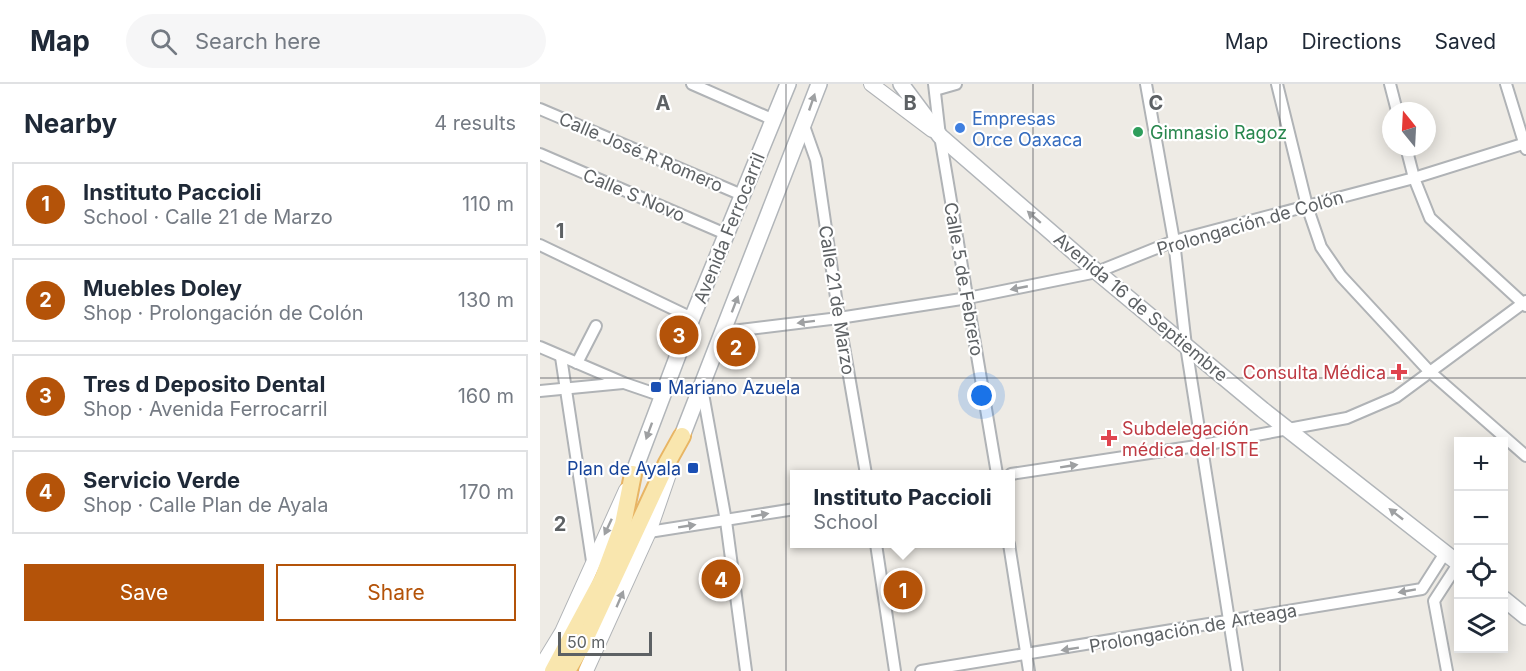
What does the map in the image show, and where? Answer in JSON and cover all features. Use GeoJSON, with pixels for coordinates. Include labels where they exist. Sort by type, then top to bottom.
{"type":"FeatureCollection","features":[{"type":"Feature","properties":{"kind":"main road","name":"Avenida Ferrocarril"},"geometry":{"type":"LineString","coordinates":[[579,640],[623,524],[633,474],[662,396],[788,84]]}},
{"type":"Feature","properties":{"kind":"main road","name":"Avenida Ferrocarril"},"geometry":{"type":"LineString","coordinates":[[579,640],[682,436],[819,84]]}},
{"type":"Feature","properties":{"kind":"main road","name":"Avenida 16 de Septiembre"},"geometry":{"type":"LineString","coordinates":[[901,84],[940,136],[1097,272],[1289,430],[1454,561]]}},
{"type":"Feature","properties":{"kind":"main road"},"geometry":{"type":"LineString","coordinates":[[1508,603],[1526,616]]}},
{"type":"Feature","properties":{"kind":"main road"},"geometry":{"type":"LineString","coordinates":[[553,671],[579,640]]}},
{"type":"Feature","properties":{"kind":"main road"},"geometry":{"type":"LineString","coordinates":[[567,671],[579,640]]}},
{"type":"Feature","properties":{"kind":"street"},"geometry":{"type":"LineString","coordinates":[[692,84],[774,120]]}},
{"type":"Feature","properties":{"kind":"street","name":"Avenida 16 de Septiembre"},"geometry":{"type":"LineString","coordinates":[[872,84],[940,136]]}},
{"type":"Feature","properties":{"kind":"street"},"geometry":{"type":"LineString","coordinates":[[935,87],[956,84]]}},
{"type":"Feature","properties":{"kind":"street"},"geometry":{"type":"LineString","coordinates":[[1146,84],[1174,241],[1186,346],[1237,671]]}},
{"type":"Feature","properties":{"kind":"street"},"geometry":{"type":"LineString","coordinates":[[1277,84],[1307,206],[1321,247],[1341,276],[1429,371],[1526,456]]}},
{"type":"Feature","properties":{"kind":"street"},"geometry":{"type":"LineString","coordinates":[[1390,84],[1395,102]]}},
{"type":"Feature","properties":{"kind":"street"},"geometry":{"type":"LineString","coordinates":[[1506,84],[1525,145]]}},
{"type":"Feature","properties":{"kind":"street","name":"Calle 5 de Febrero"},"geometry":{"type":"LineString","coordinates":[[935,87],[940,136],[997,470]]}},
{"type":"Feature","properties":{"kind":"street","name":"Calle José R Romero"},"geometry":{"type":"LineString","coordinates":[[540,109],[742,195]]}},
{"type":"Feature","properties":{"kind":"street","name":"Calle 21 de Marzo"},"geometry":{"type":"LineString","coordinates":[[804,126],[816,160],[839,318],[865,470]]}},
{"type":"Feature","properties":{"kind":"street","name":"Prolongación de Colón"},"geometry":{"type":"LineString","coordinates":[[724,332],[839,318],[968,298],[1097,272],[1174,241],[1414,178],[1525,145]]}},
{"type":"Feature","properties":{"kind":"street","name":"Calle S Novo"},"geometry":{"type":"LineString","coordinates":[[540,154],[728,235]]}},
{"type":"Feature","properties":{"kind":"street"},"geometry":{"type":"LineString","coordinates":[[1015,473],[1203,445],[1347,418],[1396,397],[1525,303],[1430,218],[1414,178],[1408,156]]}},
{"type":"Feature","properties":{"kind":"street"},"geometry":{"type":"LineString","coordinates":[[540,245],[692,318]]}},
{"type":"Feature","properties":{"kind":"street"},"geometry":{"type":"LineString","coordinates":[[577,363],[596,326]]}},
{"type":"Feature","properties":{"kind":"street"},"geometry":{"type":"LineString","coordinates":[[540,347],[624,383],[662,396]]}},
{"type":"Feature","properties":{"kind":"street"},"geometry":{"type":"LineString","coordinates":[[561,357],[592,561]]}},
{"type":"Feature","properties":{"kind":"street"},"geometry":{"type":"LineString","coordinates":[[540,391],[624,383]]}},
{"type":"Feature","properties":{"kind":"street"},"geometry":{"type":"LineString","coordinates":[[702,388],[726,520],[746,671]]}},
{"type":"Feature","properties":{"kind":"street","name":"Avenida Ferrocarril"},"geometry":{"type":"LineString","coordinates":[[586,671],[605,634],[649,532],[682,436]]}},
{"type":"Feature","properties":{"kind":"street","name":"Avenida Ferrocarril"},"geometry":{"type":"LineString","coordinates":[[540,668],[562,632],[633,474]]}},
{"type":"Feature","properties":{"kind":"street"},"geometry":{"type":"LineString","coordinates":[[649,532],[790,509]]}},
{"type":"Feature","properties":{"kind":"street"},"geometry":{"type":"LineString","coordinates":[[877,548],[895,671]]}},
{"type":"Feature","properties":{"kind":"street"},"geometry":{"type":"LineString","coordinates":[[1010,548],[1029,671]]}},
{"type":"Feature","properties":{"kind":"street","name":"Prolongación de Arteaga"},"geometry":{"type":"LineString","coordinates":[[921,671],[1027,656],[1422,589],[1445,553]]}},
{"type":"Feature","properties":{"kind":"street"},"geometry":{"type":"LineString","coordinates":[[1447,671],[1434,601],[1454,570]]}},
{"type":"Feature","properties":{"kind":"place","name":"Empresas Orce Oaxaca"},"geometry":{"type":"Point","coordinates":[960,128]}},
{"type":"Feature","properties":{"kind":"place","name":"Gimnasio Ragoz"},"geometry":{"type":"Point","coordinates":[1138,132]}},
{"type":"Feature","properties":{"kind":"place","name":"Tres d Deposito Dental"},"geometry":{"type":"Point","coordinates":[679,335]}},
{"type":"Feature","properties":{"kind":"place","name":"Muebles Doley"},"geometry":{"type":"Point","coordinates":[736,347]}},
{"type":"Feature","properties":{"kind":"place","name":"Consulta Médica"},"geometry":{"type":"Point","coordinates":[1399,372]}},
{"type":"Feature","properties":{"kind":"place","name":"Mariano Azuela"},"geometry":{"type":"Point","coordinates":[656,387]}},
{"type":"Feature","properties":{"kind":"place","name":"Subdelegación médica del ISTE"},"geometry":{"type":"Point","coordinates":[1109,438]}},
{"type":"Feature","properties":{"kind":"place","name":"Plan de Ayala"},"geometry":{"type":"Point","coordinates":[693,468]}},
{"type":"Feature","properties":{"kind":"place","name":"Servicio Verde"},"geometry":{"type":"Point","coordinates":[721,579]}},
{"type":"Feature","properties":{"kind":"place","name":"Instituto Paccioli"},"geometry":{"type":"Point","coordinates":[903,590]}}]}
